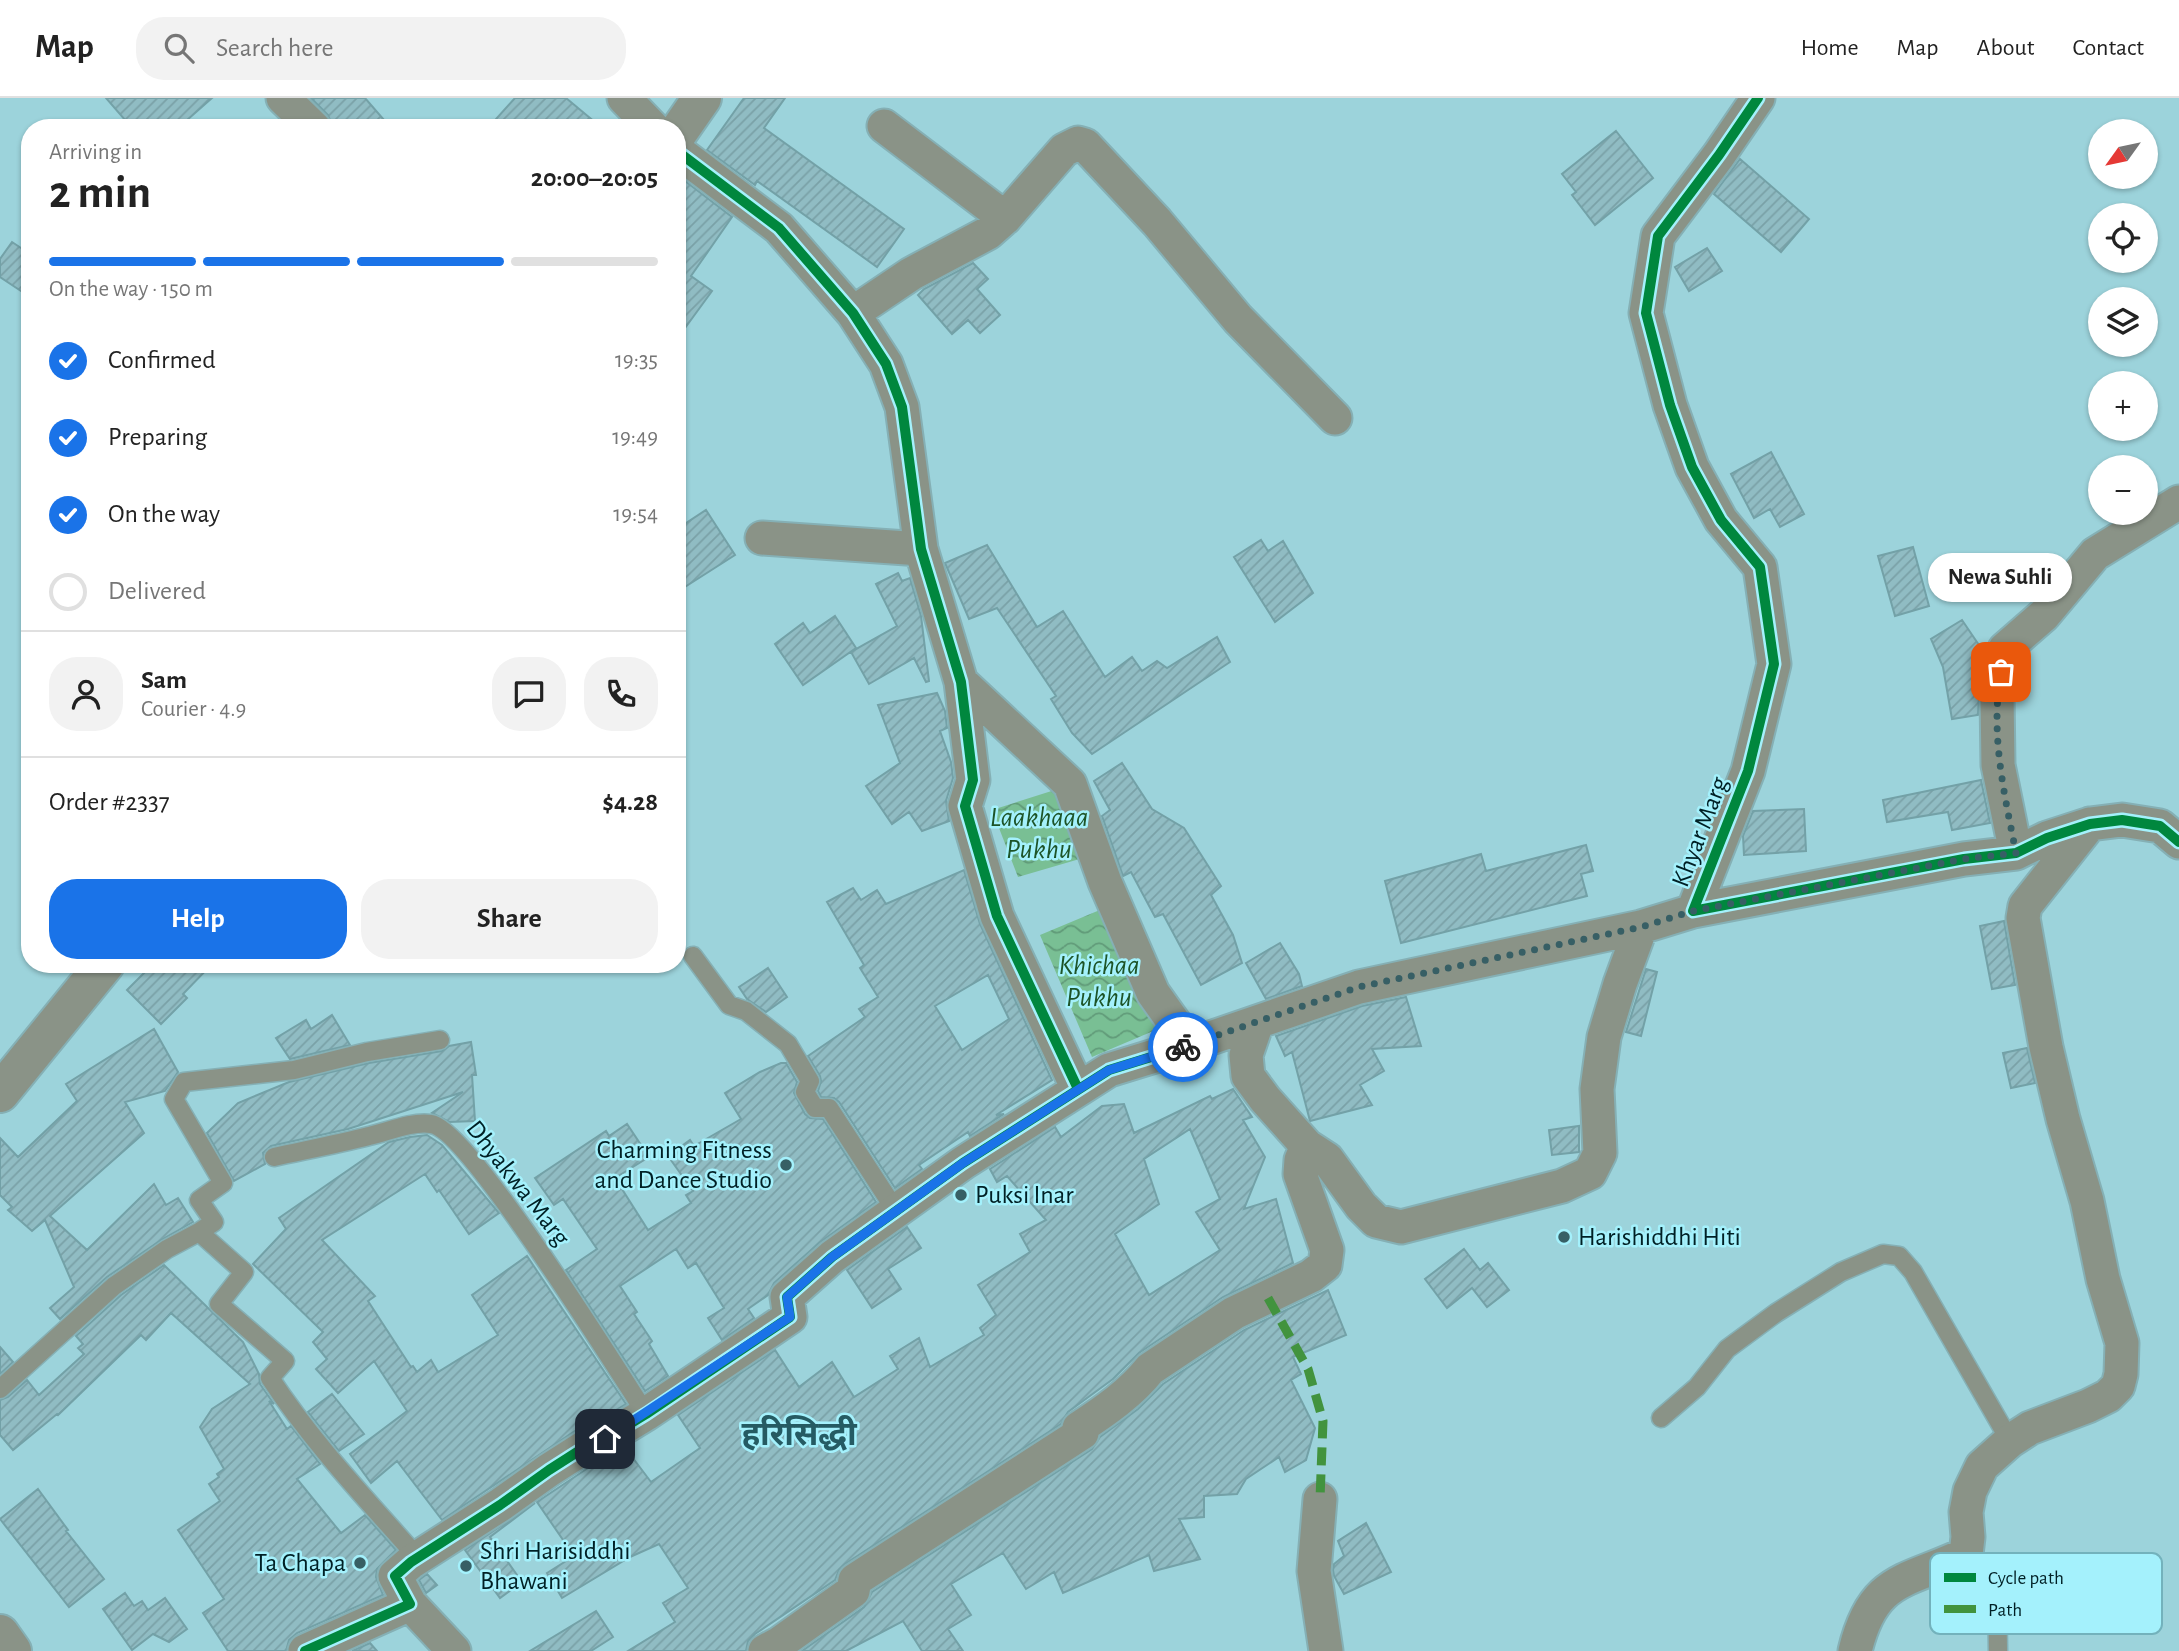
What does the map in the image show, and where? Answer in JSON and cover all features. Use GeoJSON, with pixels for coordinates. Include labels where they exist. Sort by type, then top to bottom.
{"type":"FeatureCollection","features":[{"type":"Feature","properties":{"kind":"street"},"geometry":{"type":"LineString","coordinates":[[283,98],[306,119]]}},
{"type":"Feature","properties":{"kind":"street"},"geometry":{"type":"LineString","coordinates":[[624,98],[644,119]]}},
{"type":"Feature","properties":{"kind":"street"},"geometry":{"type":"LineString","coordinates":[[686,121],[702,98]]}},
{"type":"Feature","properties":{"kind":"street","name":"Khyar Marg"},"geometry":{"type":"LineString","coordinates":[[1693,911],[1748,771],[1774,664],[1760,567],[1721,520],[1692,467],[1670,405],[1646,313],[1658,236],[1758,98]]}},
{"type":"Feature","properties":{"kind":"street"},"geometry":{"type":"LineString","coordinates":[[884,126],[1005,218]]}},
{"type":"Feature","properties":{"kind":"street"},"geometry":{"type":"LineString","coordinates":[[853,313],[911,274],[988,233],[1005,218],[1064,150],[1078,143],[1085,145],[1157,222],[1238,319],[1335,418]]}},
{"type":"Feature","properties":{"kind":"street"},"geometry":{"type":"LineString","coordinates":[[686,158],[779,228],[853,313],[886,364],[902,407],[921,549],[961,682],[973,780],[965,806],[997,916],[1078,1090]]}},
{"type":"Feature","properties":{"kind":"street"},"geometry":{"type":"LineString","coordinates":[[2016,853],[1998,765],[1997,695],[2005,649],[2044,615],[2095,554],[2179,502]]}},
{"type":"Feature","properties":{"kind":"street"},"geometry":{"type":"LineString","coordinates":[[762,538],[921,549]]}},
{"type":"Feature","properties":{"kind":"street"},"geometry":{"type":"LineString","coordinates":[[961,682],[1069,785],[1105,882],[1153,993],[1190,1045]]}},
{"type":"Feature","properties":{"kind":"street","name":"Khyar Marg"},"geometry":{"type":"LineString","coordinates":[[1693,911],[1964,859],[2016,853],[2047,838],[2090,824],[2122,820],[2160,826],[2179,842]]}},
{"type":"Feature","properties":{"kind":"street"},"geometry":{"type":"LineString","coordinates":[[1966,1553],[1966,1512],[1970,1491],[1982,1466],[2029,1428],[2108,1396],[2118,1386],[2121,1374],[2122,1343],[2103,1279],[2087,1201],[2046,1047],[2024,918],[2025,906],[2090,824]]}},
{"type":"Feature","properties":{"kind":"street"},"geometry":{"type":"LineString","coordinates":[[454,1651],[410,1604],[396,1576],[418,1558],[585,1447],[605,1439],[646,1414],[790,1317],[787,1297],[832,1257],[963,1163],[1109,1070],[1359,987],[1641,927],[1693,911]]}},
{"type":"Feature","properties":{"kind":"street"},"geometry":{"type":"LineString","coordinates":[[1257,1023],[1247,1055],[1248,1076],[1307,1146],[1327,1159],[1376,1222],[1401,1227],[1562,1186],[1590,1173],[1600,1153],[1597,1089],[1604,1037],[1641,927]]}},
{"type":"Feature","properties":{"kind":"street"},"geometry":{"type":"LineString","coordinates":[[0,1093],[99,973]]}},
{"type":"Feature","properties":{"kind":"street"},"geometry":{"type":"LineString","coordinates":[[765,1651],[853,1591],[855,1580],[875,1566],[1082,1433],[1079,1428],[1111,1407],[1150,1369],[1234,1313],[1311,1276],[1325,1265],[1327,1250],[1300,1174],[1301,1160],[1307,1146]]}},
{"type":"Feature","properties":{"kind":"street"},"geometry":{"type":"LineString","coordinates":[[1320,1500],[1314,1571],[1326,1651]]}},
{"type":"Feature","properties":{"kind":"street"},"geometry":{"type":"LineString","coordinates":[[1855,1651],[1857,1639],[1878,1597],[1893,1584],[1930,1569]]}},
{"type":"Feature","properties":{"kind":"street"},"geometry":{"type":"LineString","coordinates":[[306,1651],[410,1604]]}},
{"type":"Feature","properties":{"kind":"street"},"geometry":{"type":"LineString","coordinates":[[0,1634],[12,1651]]}},
{"type":"Feature","properties":{"kind":"lane"},"geometry":{"type":"LineString","coordinates":[[693,956],[729,1005],[746,1011],[788,1044],[810,1081],[805,1092],[815,1108],[829,1108],[896,1211]]}},
{"type":"Feature","properties":{"kind":"lane"},"geometry":{"type":"LineString","coordinates":[[0,1389],[114,1286],[167,1249],[214,1222],[199,1200],[223,1183],[174,1100],[184,1082],[294,1070],[367,1052],[440,1040]]}},
{"type":"Feature","properties":{"kind":"lane","name":"Dhyakwa Marg"},"geometry":{"type":"LineString","coordinates":[[274,1157],[372,1136],[394,1128],[432,1124],[448,1132],[493,1187],[575,1302],[646,1414]]}},
{"type":"Feature","properties":{"kind":"lane"},"geometry":{"type":"LineString","coordinates":[[199,1232],[244,1272],[219,1304],[285,1361],[270,1378],[359,1491],[418,1558]]}},
{"type":"Feature","properties":{"kind":"lane"},"geometry":{"type":"LineString","coordinates":[[1661,1418],[1697,1387],[1727,1349],[1766,1320],[1841,1272],[1883,1254],[1899,1256],[1913,1272],[2010,1441]]}},
{"type":"Feature","properties":{"kind":"water","name":"Laakhaaa Pukhu"},"geometry":{"type":"Polygon","coordinates":[[[1061,788],[1083,858],[1018,877],[992,810],[1061,788]]]}},
{"type":"Feature","properties":{"kind":"water","name":"Khichaa Pukhu"},"geometry":{"type":"Polygon","coordinates":[[[1107,907],[1158,1029],[1092,1057],[1040,935],[1107,907]]]}},
{"type":"Feature","properties":{"kind":"building"},"geometry":{"type":"Polygon","coordinates":[[[106,98],[212,98],[188,119],[124,119],[106,98]]]}},
{"type":"Feature","properties":{"kind":"building"},"geometry":{"type":"Polygon","coordinates":[[[311,98],[365,98],[383,119],[330,119],[311,98]]]}},
{"type":"Feature","properties":{"kind":"building"},"geometry":{"type":"Polygon","coordinates":[[[515,98],[566,98],[591,119],[496,119],[515,98]]]}},
{"type":"Feature","properties":{"kind":"building"},"geometry":{"type":"Polygon","coordinates":[[[744,98],[785,98],[764,128],[904,229],[877,267],[757,181],[755,185],[707,150],[744,98]]]}},
{"type":"Feature","properties":{"kind":"building"},"geometry":{"type":"Polygon","coordinates":[[[1616,131],[1653,178],[1595,225],[1572,195],[1576,192],[1562,174],[1616,131]]]}},
{"type":"Feature","properties":{"kind":"building"},"geometry":{"type":"Polygon","coordinates":[[[1740,159],[1809,219],[1781,252],[1714,194],[1740,159]]]}},
{"type":"Feature","properties":{"kind":"building"},"geometry":{"type":"Polygon","coordinates":[[[686,182],[732,217],[691,276],[712,291],[686,327],[686,182]]]}},
{"type":"Feature","properties":{"kind":"building"},"geometry":{"type":"Polygon","coordinates":[[[12,242],[21,248],[21,291],[0,277],[0,259],[12,242]]]}},
{"type":"Feature","properties":{"kind":"building"},"geometry":{"type":"Polygon","coordinates":[[[1707,248],[1722,271],[1689,291],[1675,267],[1707,248]]]}},
{"type":"Feature","properties":{"kind":"building"},"geometry":{"type":"Polygon","coordinates":[[[973,263],[988,279],[977,289],[1000,315],[980,333],[968,320],[952,334],[918,295],[924,289],[973,263]]]}},
{"type":"Feature","properties":{"kind":"building"},"geometry":{"type":"Polygon","coordinates":[[[1771,452],[1804,514],[1780,527],[1770,509],[1754,518],[1731,474],[1771,452]]]}},
{"type":"Feature","properties":{"kind":"building"},"geometry":{"type":"Polygon","coordinates":[[[706,510],[735,555],[686,586],[686,523],[706,510]]]}},
{"type":"Feature","properties":{"kind":"building"},"geometry":{"type":"Polygon","coordinates":[[[1261,540],[1268,551],[1283,541],[1313,593],[1275,622],[1234,557],[1261,540]]]}},
{"type":"Feature","properties":{"kind":"building"},"geometry":{"type":"Polygon","coordinates":[[[987,545],[1037,627],[1063,611],[1105,677],[1132,657],[1142,671],[1157,661],[1167,668],[1217,637],[1230,662],[1092,754],[1072,733],[1051,699],[1056,696],[997,608],[969,619],[945,563],[987,545]]]}},
{"type":"Feature","properties":{"kind":"building"},"geometry":{"type":"Polygon","coordinates":[[[1913,547],[1929,606],[1895,616],[1878,556],[1913,547]]]}},
{"type":"Feature","properties":{"kind":"building"},"geometry":{"type":"Polygon","coordinates":[[[898,573],[902,581],[910,578],[921,616],[929,681],[926,682],[914,658],[869,684],[851,652],[897,626],[876,584],[898,573]]]}},
{"type":"Feature","properties":{"kind":"building"},"geometry":{"type":"Polygon","coordinates":[[[835,616],[856,648],[803,685],[775,644],[803,623],[810,633],[835,616]]]}},
{"type":"Feature","properties":{"kind":"building"},"geometry":{"type":"Polygon","coordinates":[[[1962,620],[1985,654],[1978,662],[1978,715],[1952,719],[1943,667],[1931,639],[1962,620]]]}},
{"type":"Feature","properties":{"kind":"building"},"geometry":{"type":"Polygon","coordinates":[[[937,693],[945,711],[947,728],[940,731],[951,762],[953,778],[946,801],[949,821],[922,831],[909,812],[892,824],[866,786],[900,763],[878,705],[937,693]]]}},
{"type":"Feature","properties":{"kind":"building"},"geometry":{"type":"Polygon","coordinates":[[[1122,763],[1152,809],[1184,828],[1221,886],[1211,895],[1233,935],[1242,963],[1201,985],[1163,914],[1155,917],[1131,872],[1123,876],[1102,816],[1110,810],[1094,781],[1122,763]]]}},
{"type":"Feature","properties":{"kind":"building"},"geometry":{"type":"Polygon","coordinates":[[[1981,780],[1990,823],[1952,830],[1948,812],[1887,822],[1883,800],[1981,780]]]}},
{"type":"Feature","properties":{"kind":"building"},"geometry":{"type":"Polygon","coordinates":[[[1804,809],[1806,851],[1744,855],[1743,836],[1753,811],[1804,809]]]}},
{"type":"Feature","properties":{"kind":"building"},"geometry":{"type":"Polygon","coordinates":[[[1586,845],[1593,871],[1581,874],[1587,896],[1401,943],[1385,881],[1481,854],[1486,871],[1586,845]]]}},
{"type":"Feature","properties":{"kind":"building"},"geometry":{"type":"Polygon","coordinates":[[[964,870],[980,924],[1052,1080],[996,1115],[1004,1114],[970,1136],[968,1132],[919,1165],[922,1169],[895,1188],[839,1102],[834,1098],[821,1097],[818,1091],[820,1076],[808,1056],[865,1017],[859,1009],[878,997],[860,968],[864,965],[827,902],[853,888],[861,900],[877,890],[886,904],[964,870]],[[988,975],[935,1006],[962,1050],[1009,1019],[988,975]]]}},
{"type":"Feature","properties":{"kind":"building"},"geometry":{"type":"Polygon","coordinates":[[[2004,921],[2015,985],[1992,989],[1980,926],[2004,921]]]}},
{"type":"Feature","properties":{"kind":"building"},"geometry":{"type":"Polygon","coordinates":[[[1280,943],[1299,974],[1302,986],[1266,999],[1246,963],[1280,943]]]}},
{"type":"Feature","properties":{"kind":"building"},"geometry":{"type":"Polygon","coordinates":[[[768,968],[787,997],[766,1012],[747,999],[739,987],[768,968]]]}},
{"type":"Feature","properties":{"kind":"building"},"geometry":{"type":"Polygon","coordinates":[[[1646,969],[1657,972],[1641,1036],[1626,1032],[1646,969]]]}},
{"type":"Feature","properties":{"kind":"building"},"geometry":{"type":"Polygon","coordinates":[[[144,973],[203,973],[183,994],[187,998],[161,1024],[127,990],[144,973]]]}},
{"type":"Feature","properties":{"kind":"building"},"geometry":{"type":"Polygon","coordinates":[[[1406,997],[1421,1046],[1372,1049],[1384,1071],[1360,1085],[1372,1105],[1310,1121],[1292,1052],[1285,1056],[1276,1036],[1362,1006],[1406,997]]]}},
{"type":"Feature","properties":{"kind":"building"},"geometry":{"type":"Polygon","coordinates":[[[332,1015],[350,1045],[290,1059],[276,1038],[306,1020],[311,1029],[332,1015]]]}},
{"type":"Feature","properties":{"kind":"building"},"geometry":{"type":"Polygon","coordinates":[[[154,1029],[178,1072],[165,1091],[125,1102],[144,1133],[50,1216],[87,1250],[154,1184],[166,1205],[178,1198],[193,1222],[107,1277],[60,1319],[50,1308],[74,1287],[45,1220],[32,1231],[8,1210],[12,1207],[0,1195],[0,1138],[18,1157],[77,1101],[66,1084],[154,1029]]]}},
{"type":"Feature","properties":{"kind":"building"},"geometry":{"type":"Polygon","coordinates":[[[471,1042],[476,1075],[472,1075],[475,1121],[449,1122],[432,1113],[463,1092],[348,1129],[271,1146],[263,1153],[265,1164],[234,1181],[207,1133],[238,1103],[289,1082],[369,1063],[442,1051],[449,1046],[471,1042]]]}},
{"type":"Feature","properties":{"kind":"building"},"geometry":{"type":"Polygon","coordinates":[[[2027,1048],[2035,1083],[2011,1088],[2003,1053],[2027,1048]]]}},
{"type":"Feature","properties":{"kind":"building"},"geometry":{"type":"Polygon","coordinates":[[[781,1063],[786,1063],[797,1082],[794,1093],[805,1114],[810,1118],[823,1119],[876,1202],[819,1243],[774,1283],[768,1295],[748,1309],[754,1318],[722,1340],[708,1318],[724,1308],[696,1263],[688,1268],[676,1249],[620,1286],[637,1312],[634,1314],[652,1341],[649,1344],[668,1376],[645,1391],[566,1270],[597,1249],[563,1199],[554,1205],[535,1178],[606,1131],[609,1136],[627,1124],[649,1157],[615,1178],[648,1230],[691,1203],[686,1195],[693,1191],[668,1156],[690,1140],[694,1146],[741,1119],[725,1093],[781,1063]]]}},
{"type":"Feature","properties":{"kind":"building"},"geometry":{"type":"Polygon","coordinates":[[[1233,1089],[1252,1117],[1243,1120],[1265,1157],[1244,1209],[1276,1199],[1293,1263],[1223,1297],[1139,1353],[1113,1379],[1068,1412],[1061,1424],[845,1564],[835,1580],[755,1634],[748,1641],[746,1651],[628,1651],[675,1622],[663,1603],[688,1588],[659,1544],[630,1557],[562,1598],[547,1573],[574,1556],[537,1502],[594,1464],[626,1449],[651,1482],[700,1448],[678,1415],[775,1350],[799,1387],[832,1362],[854,1397],[898,1369],[890,1356],[919,1338],[930,1367],[984,1335],[980,1328],[996,1315],[978,1285],[1030,1252],[1020,1234],[1046,1220],[1007,1176],[997,1182],[990,1169],[1055,1127],[1061,1137],[1102,1106],[1124,1104],[1134,1133],[1210,1096],[1212,1099],[1233,1089]],[[1190,1129],[1144,1159],[1159,1204],[1115,1234],[1149,1295],[1220,1250],[1196,1212],[1220,1199],[1190,1129]]]}},
{"type":"Feature","properties":{"kind":"building"},"geometry":{"type":"Polygon","coordinates":[[[1579,1126],[1579,1152],[1552,1155],[1549,1130],[1579,1126]]]}},
{"type":"Feature","properties":{"kind":"building"},"geometry":{"type":"Polygon","coordinates":[[[427,1135],[442,1145],[499,1213],[469,1234],[425,1174],[322,1240],[375,1296],[368,1301],[411,1367],[417,1372],[431,1360],[438,1372],[498,1335],[472,1295],[527,1256],[626,1404],[575,1431],[442,1520],[397,1461],[371,1483],[350,1454],[407,1411],[374,1361],[338,1393],[316,1369],[327,1359],[313,1342],[323,1332],[253,1264],[286,1229],[279,1218],[389,1142],[427,1135]]]}},
{"type":"Feature","properties":{"kind":"building"},"geometry":{"type":"Polygon","coordinates":[[[907,1227],[921,1248],[888,1269],[901,1289],[872,1308],[847,1270],[907,1227]]]}},
{"type":"Feature","properties":{"kind":"building"},"geometry":{"type":"Polygon","coordinates":[[[1464,1249],[1480,1270],[1488,1263],[1509,1290],[1487,1307],[1472,1288],[1447,1308],[1425,1279],[1464,1249]]]}},
{"type":"Feature","properties":{"kind":"building"},"geometry":{"type":"Polygon","coordinates":[[[164,1265],[243,1342],[259,1374],[260,1384],[274,1404],[269,1401],[287,1429],[291,1426],[320,1464],[297,1479],[341,1533],[365,1515],[396,1550],[377,1569],[376,1577],[383,1595],[297,1633],[289,1640],[286,1651],[228,1651],[203,1613],[224,1599],[178,1530],[220,1501],[209,1484],[219,1477],[217,1474],[224,1469],[200,1427],[212,1409],[250,1384],[171,1313],[146,1340],[141,1335],[58,1415],[13,1450],[0,1435],[0,1400],[8,1397],[27,1380],[39,1395],[84,1354],[78,1348],[83,1344],[76,1336],[121,1295],[164,1265]]]}},
{"type":"Feature","properties":{"kind":"building"},"geometry":{"type":"Polygon","coordinates":[[[1328,1290],[1346,1335],[1293,1357],[1301,1374],[1291,1380],[1315,1428],[1306,1460],[1285,1472],[1279,1457],[1246,1479],[1237,1494],[1204,1496],[1204,1517],[1179,1519],[1200,1559],[1154,1571],[1149,1555],[1063,1593],[1054,1572],[1026,1589],[1003,1553],[951,1584],[971,1615],[948,1629],[963,1651],[922,1651],[903,1621],[846,1651],[802,1651],[864,1607],[872,1592],[1092,1449],[1100,1437],[1138,1409],[1163,1384],[1244,1330],[1328,1290]]]}},
{"type":"Feature","properties":{"kind":"building"},"geometry":{"type":"Polygon","coordinates":[[[0,1347],[13,1362],[0,1374],[0,1347]]]}},
{"type":"Feature","properties":{"kind":"building"},"geometry":{"type":"Polygon","coordinates":[[[332,1394],[364,1434],[339,1451],[308,1412],[332,1394]]]}},
{"type":"Feature","properties":{"kind":"building"},"geometry":{"type":"Polygon","coordinates":[[[38,1489],[68,1530],[66,1531],[104,1579],[69,1607],[0,1519],[38,1489]]]}},
{"type":"Feature","properties":{"kind":"building"},"geometry":{"type":"Polygon","coordinates":[[[535,1503],[490,1537],[522,1582],[500,1598],[465,1550],[535,1503]]]}},
{"type":"Feature","properties":{"kind":"building"},"geometry":{"type":"Polygon","coordinates":[[[1366,1523],[1391,1572],[1344,1594],[1333,1570],[1334,1564],[1344,1556],[1338,1541],[1366,1523]]]}},
{"type":"Feature","properties":{"kind":"building"},"geometry":{"type":"Polygon","coordinates":[[[427,1574],[437,1585],[426,1593],[419,1580],[427,1574]]]}},
{"type":"Feature","properties":{"kind":"building"},"geometry":{"type":"Polygon","coordinates":[[[125,1593],[134,1606],[142,1601],[148,1610],[165,1598],[187,1629],[169,1642],[153,1634],[132,1650],[103,1609],[125,1593]]]}},
{"type":"Feature","properties":{"kind":"building"},"geometry":{"type":"Polygon","coordinates":[[[596,1611],[613,1637],[591,1651],[530,1651],[596,1611]]]}},
{"type":"Feature","properties":{"kind":"building"},"geometry":{"type":"Polygon","coordinates":[[[370,1643],[377,1651],[352,1651],[370,1643]]]}},
{"type":"Feature","properties":{"kind":"marked path"},"geometry":{"type":"LineString","coordinates":[[1268,1298],[1308,1369],[1323,1421],[1320,1499]]}},
{"type":"Feature","properties":{"kind":"cycle path"},"geometry":{"type":"LineString","coordinates":[[1758,98],[1658,236],[1646,313],[1670,405],[1692,467],[1721,520],[1760,567],[1774,664],[1748,771],[1693,911],[1964,859],[2016,853],[2047,838],[2090,824],[2122,820],[2160,826],[2179,842]]}},
{"type":"Feature","properties":{"kind":"cycle path"},"geometry":{"type":"LineString","coordinates":[[686,158],[779,228],[853,313],[886,364],[902,407],[921,549],[961,682],[973,780],[965,806],[997,916],[1078,1089]]}},
{"type":"Feature","properties":{"kind":"cycle path"},"geometry":{"type":"LineString","coordinates":[[305,1651],[410,1604],[395,1576],[411,1562],[585,1447],[605,1439],[646,1414],[790,1317],[787,1297],[832,1257],[963,1163],[1109,1070],[1190,1045]]}},
{"type":"Feature","properties":{"kind":"way so far"},"geometry":{"type":"LineString","coordinates":[[1183,1047],[1359,987],[1641,927],[1693,911],[1964,859],[2016,853],[1998,765],[1997,695],[2001,672]]}},
{"type":"Feature","properties":{"kind":"place","name":"Newa Suhli"},"geometry":{"type":"Point","coordinates":[2001,672]}},
{"type":"Feature","properties":{"kind":"place","name":"Charming Fitness and Dance Studio"},"geometry":{"type":"Point","coordinates":[786,1165]}},
{"type":"Feature","properties":{"kind":"place","name":"Puksi Inar"},"geometry":{"type":"Point","coordinates":[961,1195]}},
{"type":"Feature","properties":{"kind":"place","name":"Harishiddhi Hiti"},"geometry":{"type":"Point","coordinates":[1564,1237]}},
{"type":"Feature","properties":{"kind":"place","name":"Ta Chapa"},"geometry":{"type":"Point","coordinates":[360,1563]}},
{"type":"Feature","properties":{"kind":"place","name":"Shri Harisiddhi Bhawani"},"geometry":{"type":"Point","coordinates":[466,1566]}},
{"type":"Feature","properties":{"kind":"district","name":"हरिसिद्धी"},"geometry":{"type":"Point","coordinates":[799,1435]}},
{"type":"Feature","properties":{"kind":"route"},"geometry":{"type":"LineString","coordinates":[[605,1439],[790,1317],[787,1297],[817,1270],[963,1163],[1109,1070],[1183,1047]]}}]}
